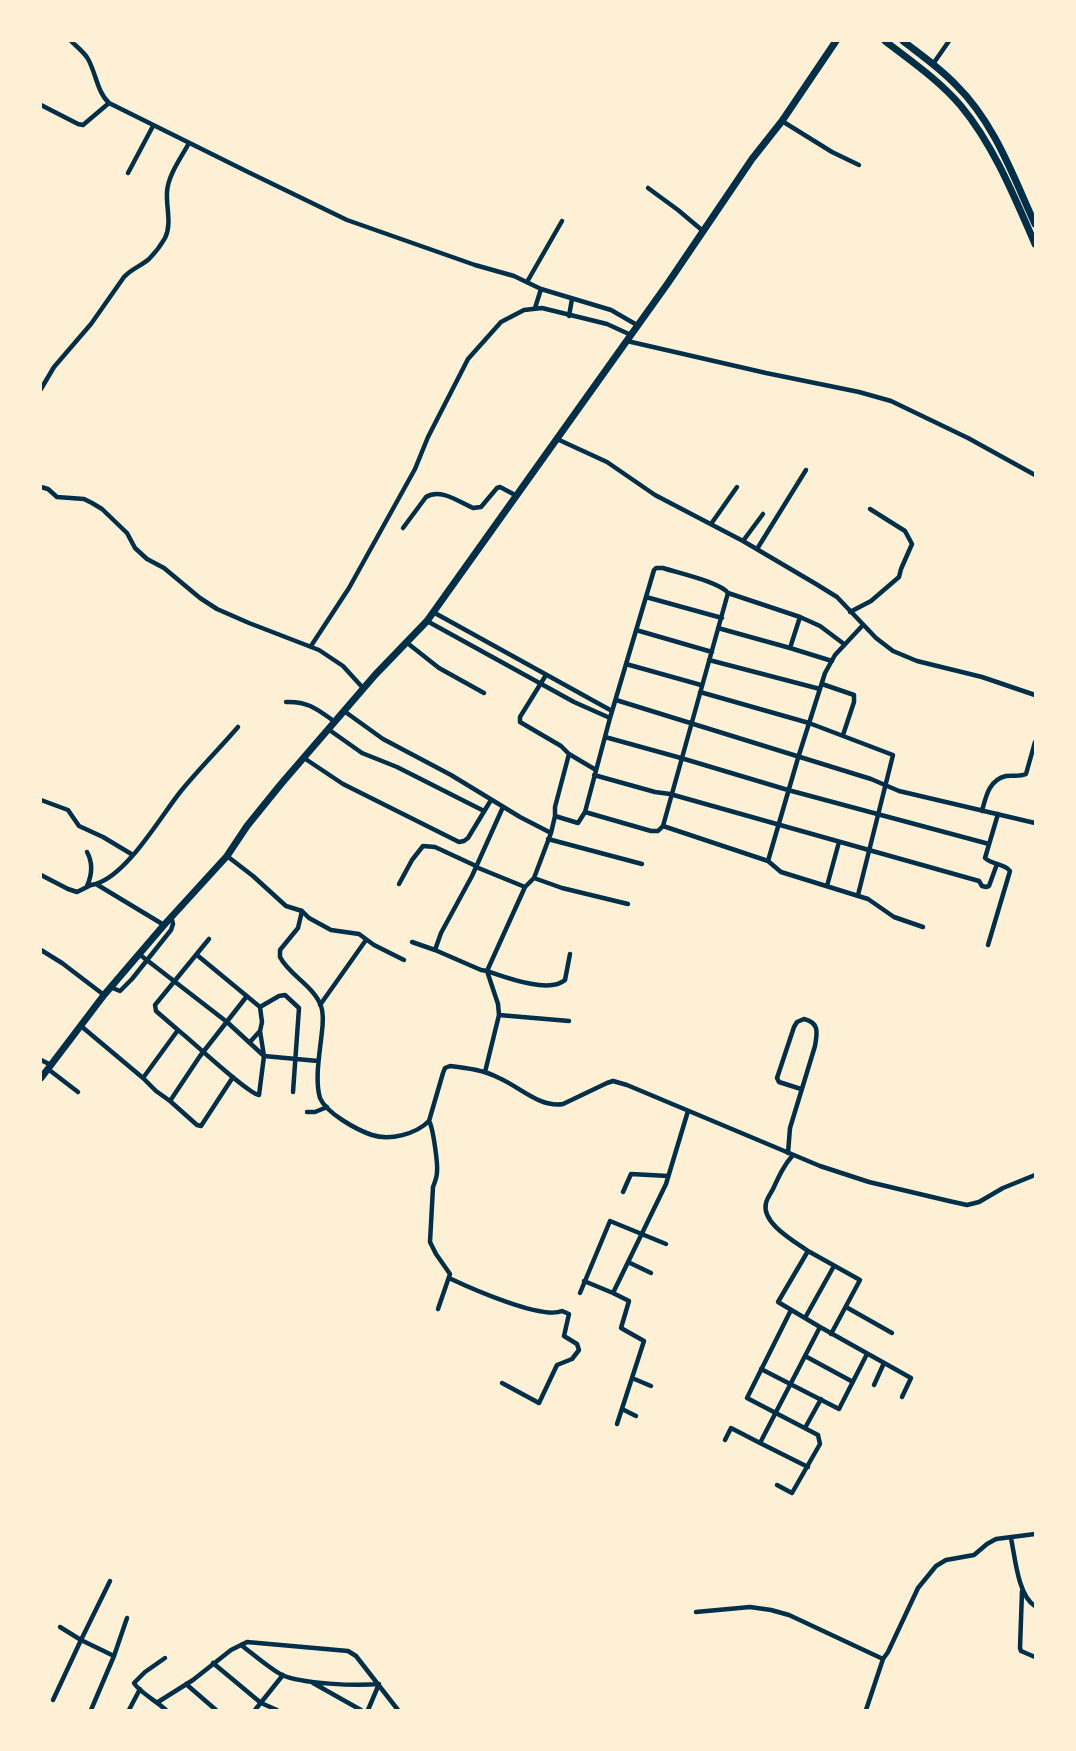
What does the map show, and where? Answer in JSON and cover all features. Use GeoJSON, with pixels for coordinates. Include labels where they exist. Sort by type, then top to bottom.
{"type":"FeatureCollection","features":[{"type":"Feature","properties":{"kind":"main road"},"geometry":{"type":"LineString","coordinates":[[41,1078],[104,995],[171,916],[227,856],[247,826],[328,729],[427,621],[668,283],[759,149],[782,121],[836,41]]}},
{"type":"Feature","properties":{"kind":"main road"},"geometry":{"type":"LineString","coordinates":[[885,41],[951,95],[983,135],[1035,244]]}},
{"type":"Feature","properties":{"kind":"main road"},"geometry":{"type":"LineString","coordinates":[[903,41],[962,90],[990,129],[1035,224]]}},
{"type":"Feature","properties":{"kind":"street"},"geometry":{"type":"LineString","coordinates":[[71,41],[88,59],[101,92],[109,104],[347,220],[475,265],[514,276],[541,289],[611,310],[637,325]]}},
{"type":"Feature","properties":{"kind":"street"},"geometry":{"type":"LineString","coordinates":[[933,64],[949,41]]}},
{"type":"Feature","properties":{"kind":"street"},"geometry":{"type":"LineString","coordinates":[[41,105],[83,125],[109,104]]}},
{"type":"Feature","properties":{"kind":"street"},"geometry":{"type":"LineString","coordinates":[[782,121],[832,152],[859,165]]}},
{"type":"Feature","properties":{"kind":"street"},"geometry":{"type":"LineString","coordinates":[[128,173],[153,126]]}},
{"type":"Feature","properties":{"kind":"street"},"geometry":{"type":"LineString","coordinates":[[41,389],[54,367],[91,324],[124,277],[148,260],[164,240],[168,222],[168,187],[171,177],[189,143]]}},
{"type":"Feature","properties":{"kind":"street"},"geometry":{"type":"LineString","coordinates":[[648,188],[703,231]]}},
{"type":"Feature","properties":{"kind":"street"},"geometry":{"type":"LineString","coordinates":[[527,282],[562,221]]}},
{"type":"Feature","properties":{"kind":"street"},"geometry":{"type":"LineString","coordinates":[[535,308],[541,289]]}},
{"type":"Feature","properties":{"kind":"street"},"geometry":{"type":"LineString","coordinates":[[569,316],[572,299]]}},
{"type":"Feature","properties":{"kind":"street"},"geometry":{"type":"LineString","coordinates":[[311,646],[349,588],[410,478],[428,437],[468,359],[501,322],[519,312],[535,308],[547,309],[607,324],[629,338],[766,373],[859,392],[890,401],[968,438],[1035,475]]}},
{"type":"Feature","properties":{"kind":"street"},"geometry":{"type":"LineString","coordinates":[[557,439],[607,462],[656,495],[743,541],[837,597],[876,638],[894,651],[917,661],[982,677],[1035,695]]}},
{"type":"Feature","properties":{"kind":"street"},"geometry":{"type":"LineString","coordinates":[[757,550],[806,470]]}},
{"type":"Feature","properties":{"kind":"street"},"geometry":{"type":"LineString","coordinates":[[41,487],[48,489],[57,497],[84,499],[102,509],[127,533],[135,548],[147,560],[164,568],[200,598],[217,609],[311,646],[326,654],[343,666],[364,688]]}},
{"type":"Feature","properties":{"kind":"street"},"geometry":{"type":"LineString","coordinates":[[403,528],[426,497],[431,494],[442,494],[473,508],[481,507],[500,487],[517,496]]}},
{"type":"Feature","properties":{"kind":"street"},"geometry":{"type":"LineString","coordinates":[[711,524],[737,487]]}},
{"type":"Feature","properties":{"kind":"street"},"geometry":{"type":"LineString","coordinates":[[850,612],[871,601],[899,577],[900,569],[912,544],[905,531],[870,509]]}},
{"type":"Feature","properties":{"kind":"street"},"geometry":{"type":"LineString","coordinates":[[743,541],[764,514]]}},
{"type":"Feature","properties":{"kind":"street"},"geometry":{"type":"LineString","coordinates":[[555,816],[578,823],[585,812],[646,596],[654,570],[659,567],[718,586],[728,593],[800,616],[820,626],[844,644]]}},
{"type":"Feature","properties":{"kind":"street"},"geometry":{"type":"LineString","coordinates":[[585,812],[650,831],[658,831],[662,826],[728,593]]}},
{"type":"Feature","properties":{"kind":"street"},"geometry":{"type":"LineString","coordinates":[[646,596],[722,618]]}},
{"type":"Feature","properties":{"kind":"street"},"geometry":{"type":"LineString","coordinates":[[433,612],[612,711]]}},
{"type":"Feature","properties":{"kind":"street"},"geometry":{"type":"LineString","coordinates":[[790,648],[800,616]]}},
{"type":"Feature","properties":{"kind":"street"},"geometry":{"type":"LineString","coordinates":[[427,621],[574,702],[610,718]]}},
{"type":"Feature","properties":{"kind":"street"},"geometry":{"type":"LineString","coordinates":[[768,861],[788,790],[825,674],[844,644],[863,625]]}},
{"type":"Feature","properties":{"kind":"street"},"geometry":{"type":"LineString","coordinates":[[718,628],[832,661]]}},
{"type":"Feature","properties":{"kind":"street"},"geometry":{"type":"LineString","coordinates":[[636,630],[712,652]]}},
{"type":"Feature","properties":{"kind":"street"},"geometry":{"type":"LineString","coordinates":[[406,642],[439,668],[484,693]]}},
{"type":"Feature","properties":{"kind":"street"},"geometry":{"type":"LineString","coordinates":[[496,660],[503,651]]}},
{"type":"Feature","properties":{"kind":"street"},"geometry":{"type":"LineString","coordinates":[[709,660],[854,696],[854,702],[843,735]]}},
{"type":"Feature","properties":{"kind":"street"},"geometry":{"type":"LineString","coordinates":[[626,664],[701,685]]}},
{"type":"Feature","properties":{"kind":"street"},"geometry":{"type":"LineString","coordinates":[[546,674],[520,717],[520,722],[561,746],[595,772],[655,792],[670,794],[979,881],[982,886],[986,887],[989,886],[997,864]]}},
{"type":"Feature","properties":{"kind":"street"},"geometry":{"type":"LineString","coordinates":[[700,692],[809,723],[893,754],[887,785],[858,895]]}},
{"type":"Feature","properties":{"kind":"street"},"geometry":{"type":"LineString","coordinates":[[574,702],[579,693]]}},
{"type":"Feature","properties":{"kind":"street"},"geometry":{"type":"LineString","coordinates":[[616,700],[887,785],[899,791],[1035,823]]}},
{"type":"Feature","properties":{"kind":"street"},"geometry":{"type":"LineString","coordinates":[[286,702],[300,702],[310,705],[335,722]]}},
{"type":"Feature","properties":{"kind":"street"},"geometry":{"type":"LineString","coordinates":[[344,711],[383,739],[451,775],[503,807],[551,833]]}},
{"type":"Feature","properties":{"kind":"street"},"geometry":{"type":"LineString","coordinates":[[41,875],[74,892],[80,892],[109,878],[133,855],[182,791],[238,728]]}},
{"type":"Feature","properties":{"kind":"street"},"geometry":{"type":"LineString","coordinates":[[328,729],[362,753],[397,767],[484,811]]}},
{"type":"Feature","properties":{"kind":"street"},"geometry":{"type":"LineString","coordinates":[[606,737],[788,790],[989,844]]}},
{"type":"Feature","properties":{"kind":"street"},"geometry":{"type":"LineString","coordinates":[[982,810],[986,795],[992,784],[1004,776],[1026,774],[1035,742]]}},
{"type":"Feature","properties":{"kind":"street"},"geometry":{"type":"LineString","coordinates":[[485,1072],[499,1015],[498,1004],[486,971],[526,887],[534,878],[551,833],[555,807],[569,754]]}},
{"type":"Feature","properties":{"kind":"street"},"geometry":{"type":"LineString","coordinates":[[304,758],[343,784],[459,842],[468,838],[491,800]]}},
{"type":"Feature","properties":{"kind":"street"},"geometry":{"type":"LineString","coordinates":[[41,800],[68,810],[79,826],[103,837],[133,855]]}},
{"type":"Feature","properties":{"kind":"street"},"geometry":{"type":"LineString","coordinates":[[435,950],[441,933],[456,908],[503,807]]}},
{"type":"Feature","properties":{"kind":"street"},"geometry":{"type":"LineString","coordinates":[[988,945],[1010,875],[1009,869],[986,859],[998,814]]}},
{"type":"Feature","properties":{"kind":"street"},"geometry":{"type":"LineString","coordinates":[[662,826],[768,861],[781,872],[858,895],[868,899],[894,917],[923,927]]}},
{"type":"Feature","properties":{"kind":"street"},"geometry":{"type":"LineString","coordinates":[[548,839],[642,864]]}},
{"type":"Feature","properties":{"kind":"street"},"geometry":{"type":"LineString","coordinates":[[827,886],[839,842]]}},
{"type":"Feature","properties":{"kind":"street"},"geometry":{"type":"LineString","coordinates":[[399,884],[412,860],[423,846],[435,847],[526,887]]}},
{"type":"Feature","properties":{"kind":"street"},"geometry":{"type":"LineString","coordinates":[[87,852],[91,864],[90,880],[87,887]]}},
{"type":"Feature","properties":{"kind":"street"},"geometry":{"type":"LineString","coordinates":[[227,856],[253,876],[286,906],[302,911],[309,918],[331,930],[347,934],[359,934],[366,940],[404,960]]}},
{"type":"Feature","properties":{"kind":"street"},"geometry":{"type":"LineString","coordinates":[[534,878],[562,888],[628,904]]}},
{"type":"Feature","properties":{"kind":"street"},"geometry":{"type":"LineString","coordinates":[[96,884],[164,925]]}},
{"type":"Feature","properties":{"kind":"street"},"geometry":{"type":"LineString","coordinates":[[302,911],[297,930],[282,946],[279,954],[281,960],[317,998],[322,1012],[318,1062],[320,1098],[347,1123],[375,1136],[403,1135],[416,1131],[429,1121],[442,1073],[450,1066],[485,1072],[501,1078],[551,1105],[563,1104],[602,1084],[613,1082],[626,1085],[791,1154],[869,1182],[967,1204],[979,1202],[1003,1188],[1035,1175]]}},
{"type":"Feature","properties":{"kind":"street"},"geometry":{"type":"LineString","coordinates":[[110,988],[117,991],[122,990],[132,979],[171,930],[174,924],[171,916]]}},
{"type":"Feature","properties":{"kind":"street"},"geometry":{"type":"LineString","coordinates":[[197,955],[260,1007],[262,1022],[260,1032],[264,1056],[259,1095],[233,1077],[156,1011],[154,1006],[209,939]]}},
{"type":"Feature","properties":{"kind":"street"},"geometry":{"type":"LineString","coordinates":[[320,1005],[366,940]]}},
{"type":"Feature","properties":{"kind":"street"},"geometry":{"type":"LineString","coordinates":[[412,942],[481,970],[529,984],[558,984],[565,980],[570,954]]}},
{"type":"Feature","properties":{"kind":"street"},"geometry":{"type":"LineString","coordinates":[[41,950],[62,963],[104,995]]}},
{"type":"Feature","properties":{"kind":"street"},"geometry":{"type":"LineString","coordinates":[[139,954],[228,1022],[264,1056],[318,1062]]}},
{"type":"Feature","properties":{"kind":"street"},"geometry":{"type":"LineString","coordinates":[[260,1007],[282,995],[288,996],[299,1011],[293,1092]]}},
{"type":"Feature","properties":{"kind":"street"},"geometry":{"type":"LineString","coordinates":[[170,1101],[204,1051],[248,996]]}},
{"type":"Feature","properties":{"kind":"street"},"geometry":{"type":"LineString","coordinates":[[499,1015],[569,1021]]}},
{"type":"Feature","properties":{"kind":"street"},"geometry":{"type":"LineString","coordinates":[[801,1089],[779,1082],[778,1078],[794,1026],[797,1022],[804,1019],[814,1023],[817,1028],[817,1034],[790,1128],[791,1154],[766,1202],[766,1215],[777,1229],[808,1251],[860,1280],[831,1334]]}},
{"type":"Feature","properties":{"kind":"street"},"geometry":{"type":"LineString","coordinates":[[81,1026],[197,1125],[200,1126],[233,1077]]}},
{"type":"Feature","properties":{"kind":"street"},"geometry":{"type":"LineString","coordinates":[[144,1078],[178,1030]]}},
{"type":"Feature","properties":{"kind":"street"},"geometry":{"type":"LineString","coordinates":[[250,1042],[260,1032]]}},
{"type":"Feature","properties":{"kind":"street"},"geometry":{"type":"LineString","coordinates":[[41,1060],[78,1092]]}},
{"type":"Feature","properties":{"kind":"street"},"geometry":{"type":"LineString","coordinates":[[307,1112],[315,1112],[327,1106]]}},
{"type":"Feature","properties":{"kind":"street"},"geometry":{"type":"LineString","coordinates":[[613,1293],[668,1176],[688,1111]]}},
{"type":"Feature","properties":{"kind":"street"},"geometry":{"type":"LineString","coordinates":[[429,1121],[434,1131],[433,1140],[437,1166],[436,1180],[433,1187],[430,1242],[436,1254],[450,1272],[438,1309]]}},
{"type":"Feature","properties":{"kind":"street"},"geometry":{"type":"LineString","coordinates":[[623,1192],[631,1174],[668,1176]]}},
{"type":"Feature","properties":{"kind":"street"},"geometry":{"type":"LineString","coordinates":[[580,1293],[610,1221],[666,1244]]}},
{"type":"Feature","properties":{"kind":"street"},"geometry":{"type":"LineString","coordinates":[[808,1251],[778,1302],[911,1378],[902,1397]]}},
{"type":"Feature","properties":{"kind":"street"},"geometry":{"type":"LineString","coordinates":[[628,1262],[650,1273]]}},
{"type":"Feature","properties":{"kind":"street"},"geometry":{"type":"LineString","coordinates":[[805,1318],[834,1266]]}},
{"type":"Feature","properties":{"kind":"street"},"geometry":{"type":"LineString","coordinates":[[449,1278],[482,1293],[540,1311],[556,1314],[562,1311],[569,1314],[564,1336],[577,1344],[579,1350],[572,1359],[557,1364],[539,1403],[502,1383]]}},
{"type":"Feature","properties":{"kind":"street"},"geometry":{"type":"LineString","coordinates":[[584,1281],[629,1301],[621,1328],[644,1341],[617,1424]]}},
{"type":"Feature","properties":{"kind":"street"},"geometry":{"type":"LineString","coordinates":[[846,1306],[892,1333]]}},
{"type":"Feature","properties":{"kind":"street"},"geometry":{"type":"LineString","coordinates":[[777,1485],[792,1493],[820,1444],[818,1435],[747,1398],[791,1310]]}},
{"type":"Feature","properties":{"kind":"street"},"geometry":{"type":"LineString","coordinates":[[760,1443],[820,1327]]}},
{"type":"Feature","properties":{"kind":"street"},"geometry":{"type":"LineString","coordinates":[[761,1369],[839,1408],[867,1354]]}},
{"type":"Feature","properties":{"kind":"street"},"geometry":{"type":"LineString","coordinates":[[805,1356],[853,1382]]}},
{"type":"Feature","properties":{"kind":"street"},"geometry":{"type":"LineString","coordinates":[[874,1385],[884,1364]]}},
{"type":"Feature","properties":{"kind":"street"},"geometry":{"type":"LineString","coordinates":[[632,1378],[651,1386]]}},
{"type":"Feature","properties":{"kind":"street"},"geometry":{"type":"LineString","coordinates":[[805,1428],[821,1399]]}},
{"type":"Feature","properties":{"kind":"street"},"geometry":{"type":"LineString","coordinates":[[622,1409],[636,1416]]}},
{"type":"Feature","properties":{"kind":"street"},"geometry":{"type":"LineString","coordinates":[[725,1440],[731,1428],[808,1467]]}},
{"type":"Feature","properties":{"kind":"street"},"geometry":{"type":"LineString","coordinates":[[866,1710],[883,1659],[918,1588],[936,1566],[946,1560],[974,1555],[987,1544],[996,1540],[1035,1534]]}},
{"type":"Feature","properties":{"kind":"street"},"geometry":{"type":"LineString","coordinates":[[1011,1538],[1022,1591],[1020,1648],[1021,1651],[1035,1657]]}},
{"type":"Feature","properties":{"kind":"street"},"geometry":{"type":"LineString","coordinates":[[53,1700],[110,1581]]}},
{"type":"Feature","properties":{"kind":"street"},"geometry":{"type":"LineString","coordinates":[[1022,1591],[1030,1604],[1035,1606]]}},
{"type":"Feature","properties":{"kind":"street"},"geometry":{"type":"LineString","coordinates":[[696,1612],[750,1607],[771,1610],[789,1615],[883,1659]]}},
{"type":"Feature","properties":{"kind":"street"},"geometry":{"type":"LineString","coordinates":[[91,1710],[114,1656],[127,1618]]}},
{"type":"Feature","properties":{"kind":"street"},"geometry":{"type":"LineString","coordinates":[[60,1627],[81,1640],[114,1656]]}},
{"type":"Feature","properties":{"kind":"street"},"geometry":{"type":"LineString","coordinates":[[158,1702],[186,1684],[231,1650],[248,1642],[344,1650],[356,1656],[398,1710]]}},
{"type":"Feature","properties":{"kind":"street"},"geometry":{"type":"LineString","coordinates":[[241,1645],[282,1675],[309,1681],[358,1686],[379,1684]]}},
{"type":"Feature","properties":{"kind":"street"},"geometry":{"type":"LineString","coordinates":[[166,1658],[137,1678],[134,1683],[166,1710]]}},
{"type":"Feature","properties":{"kind":"street"},"geometry":{"type":"LineString","coordinates":[[213,1663],[261,1703],[277,1710]]}},
{"type":"Feature","properties":{"kind":"street"},"geometry":{"type":"LineString","coordinates":[[256,1710],[282,1675]]}},
{"type":"Feature","properties":{"kind":"street"},"geometry":{"type":"LineString","coordinates":[[309,1681],[361,1710]]}},
{"type":"Feature","properties":{"kind":"street"},"geometry":{"type":"LineString","coordinates":[[186,1684],[216,1710]]}},
{"type":"Feature","properties":{"kind":"street"},"geometry":{"type":"LineString","coordinates":[[368,1710],[379,1684]]}},
{"type":"Feature","properties":{"kind":"street"},"geometry":{"type":"LineString","coordinates":[[128,1710],[140,1689]]}}]}
